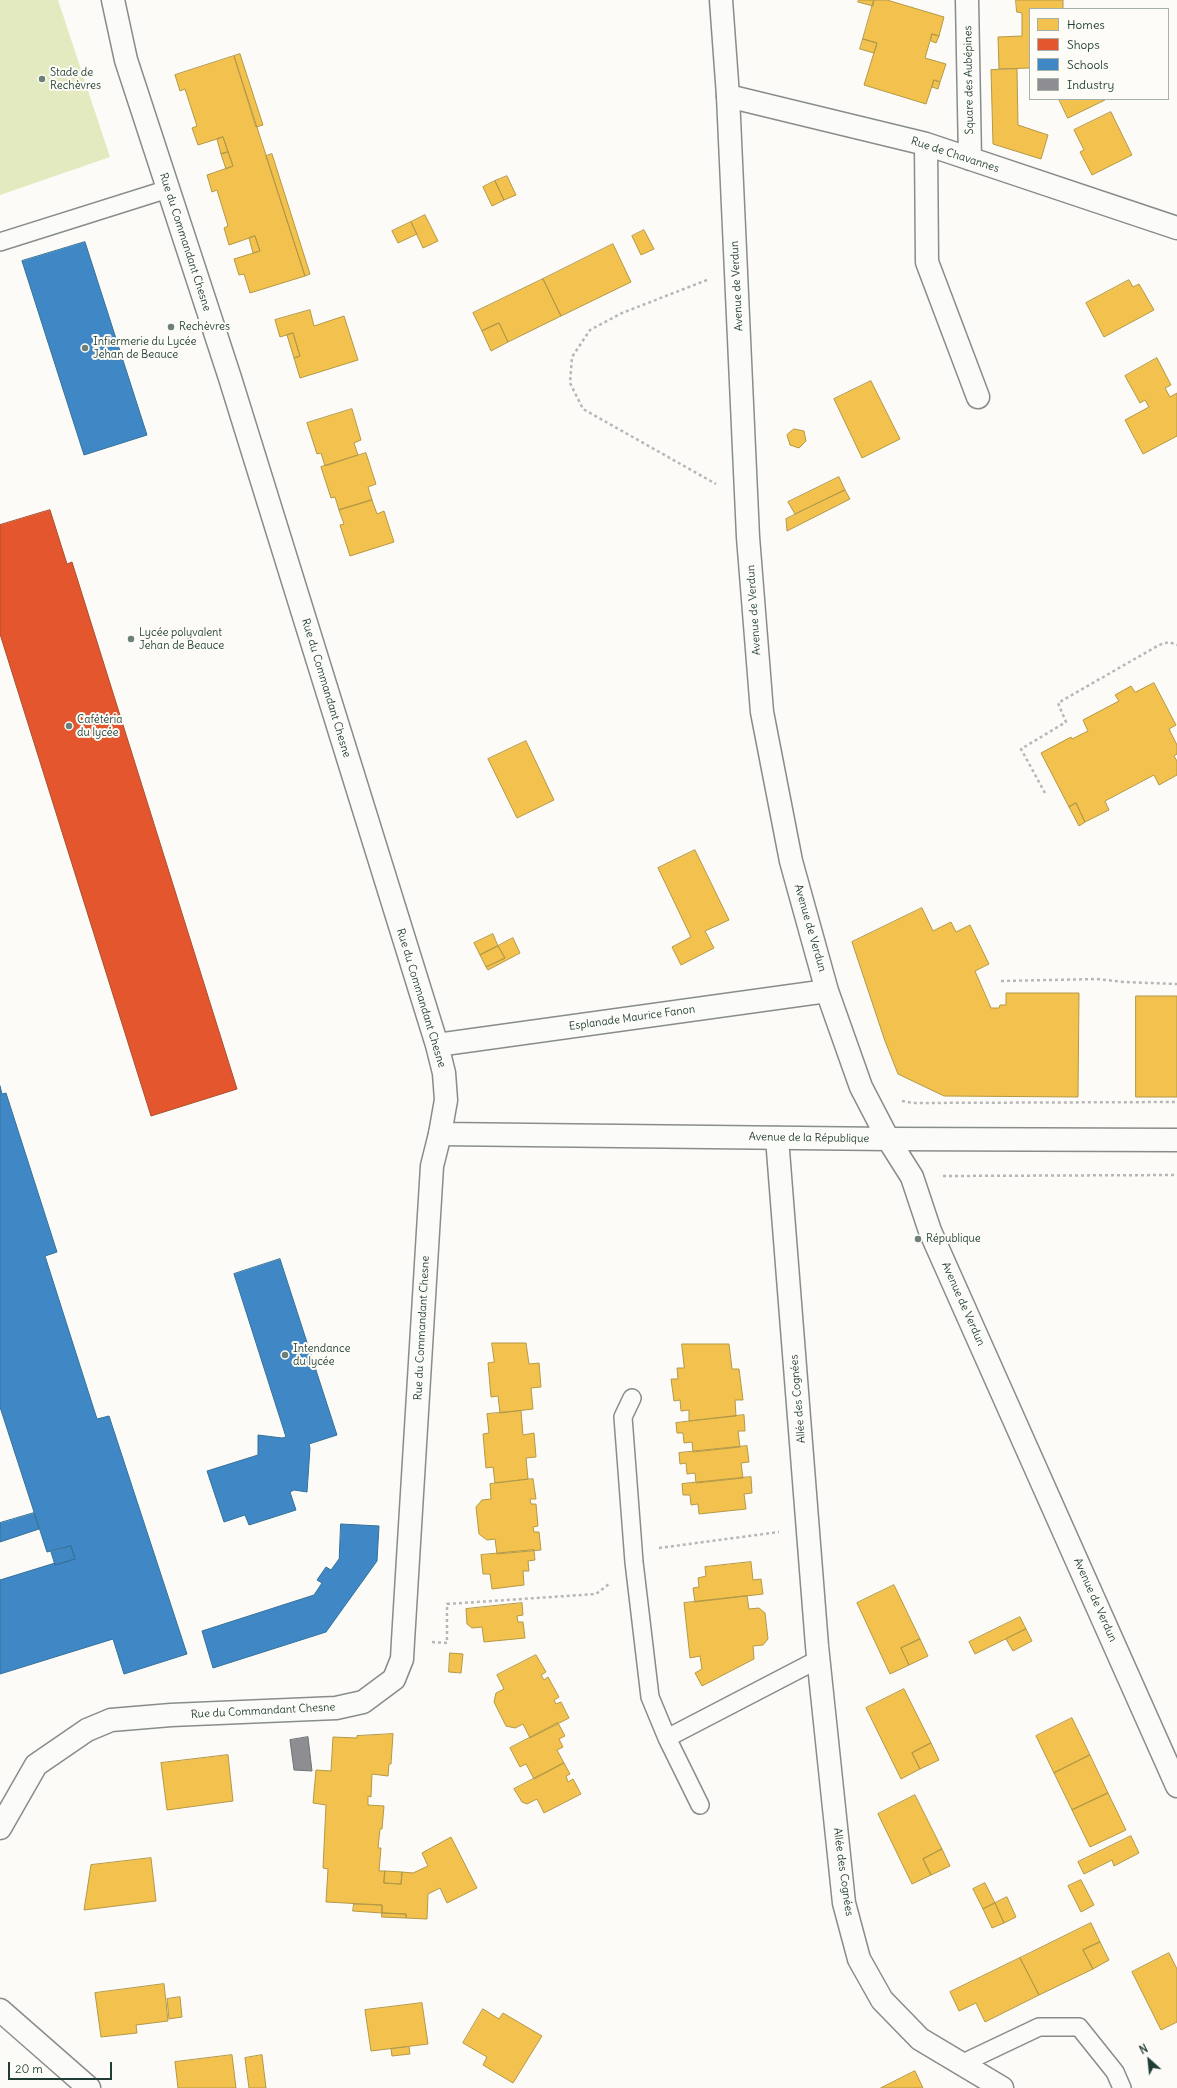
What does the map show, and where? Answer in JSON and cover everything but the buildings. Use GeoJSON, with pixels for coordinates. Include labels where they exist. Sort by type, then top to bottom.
{"type":"FeatureCollection","features":[{"type":"Feature","properties":{"kind":"street","name":"Rue du Commandant Chesne"},"geometry":{"type":"LineString","coordinates":[[0,1828],[36,1766],[93,1728],[111,1720],[171,1715],[336,1708],[363,1702],[394,1679],[402,1659],[432,1166],[446,1100],[444,1073],[437,1045],[232,386],[126,60],[113,0]]}},
{"type":"Feature","properties":{"kind":"street","name":"Avenue de Verdun"},"geometry":{"type":"LineString","coordinates":[[721,0],[728,96],[746,501],[762,712],[791,861],[828,991],[860,1087],[888,1139],[912,1177],[930,1231],[1177,1786]]}},
{"type":"Feature","properties":{"kind":"street","name":"Square des Aubépines"},"geometry":{"type":"LineString","coordinates":[[967,0],[970,159]]}},
{"type":"Feature","properties":{"kind":"street","name":"Rue de Chavannes"},"geometry":{"type":"LineString","coordinates":[[728,96],[926,144],[1177,228]]}},
{"type":"Feature","properties":{"kind":"street"},"geometry":{"type":"LineString","coordinates":[[926,144],[927,262],[978,397]]}},
{"type":"Feature","properties":{"kind":"street","name":"Esplanade Maurice Fanon"},"geometry":{"type":"LineString","coordinates":[[437,1045],[828,991]]}},
{"type":"Feature","properties":{"kind":"street","name":"Avenue de la République"},"geometry":{"type":"LineString","coordinates":[[440,1134],[888,1139],[1177,1140]]}},
{"type":"Feature","properties":{"kind":"street","name":"Allée des Cognées"},"geometry":{"type":"LineString","coordinates":[[777,1138],[819,1660],[844,1903],[859,1959],[882,2000],[920,2039],[1002,2088]]}},
{"type":"Feature","properties":{"kind":"street"},"geometry":{"type":"LineString","coordinates":[[0,2010],[89,2088]]}},
{"type":"Feature","properties":{"kind":"lane"},"geometry":{"type":"LineString","coordinates":[[0,242],[168,189]]}},
{"type":"Feature","properties":{"kind":"lane"},"geometry":{"type":"LineString","coordinates":[[632,1398],[622,1417],[634,1562],[650,1697],[666,1738],[700,1805]]}},
{"type":"Feature","properties":{"kind":"lane"},"geometry":{"type":"LineString","coordinates":[[666,1738],[819,1660]]}},
{"type":"Feature","properties":{"kind":"lane"},"geometry":{"type":"LineString","coordinates":[[961,2064],[1040,2027],[1079,2027],[1115,2072],[1122,2088]]}},
{"type":"Feature","properties":{"kind":"path"},"geometry":{"type":"LineString","coordinates":[[736,269],[622,313],[590,330],[572,357],[570,383],[584,409],[746,501]]}},
{"type":"Feature","properties":{"kind":"path"},"geometry":{"type":"LineString","coordinates":[[1045,793],[1021,749],[1066,722],[1058,703],[1159,645],[1168,642],[1177,645]]}},
{"type":"Feature","properties":{"kind":"path"},"geometry":{"type":"LineString","coordinates":[[1001,981],[1097,979],[1124,982],[1177,984]]}},
{"type":"Feature","properties":{"kind":"path"},"geometry":{"type":"LineString","coordinates":[[864,1093],[913,1103],[1177,1102]]}},
{"type":"Feature","properties":{"kind":"path"},"geometry":{"type":"LineString","coordinates":[[912,1177],[1177,1175]]}},
{"type":"Feature","properties":{"kind":"path"},"geometry":{"type":"LineString","coordinates":[[403,1641],[446,1643],[448,1604],[596,1594],[651,1549],[808,1528]]}},
{"type":"Feature","properties":{"kind":"green space","name":"Stade de Rechèvres"},"geometry":{"type":"Polygon","coordinates":[[[0,0],[58,0],[110,157],[0,195],[0,0]]]}},
{"type":"Feature","properties":{"kind":"place","name":"Stade de Rechèvres"},"geometry":{"type":"Point","coordinates":[42,79]}},
{"type":"Feature","properties":{"kind":"place","name":"Rechèvres"},"geometry":{"type":"Point","coordinates":[171,327]}},
{"type":"Feature","properties":{"kind":"place","name":"Infiermerie du Lycée Jehan de Beauce"},"geometry":{"type":"Point","coordinates":[85,348]}},
{"type":"Feature","properties":{"kind":"place","name":"Lycée polyvalent Jehan de Beauce"},"geometry":{"type":"Point","coordinates":[131,639]}},
{"type":"Feature","properties":{"kind":"place","name":"Cafétéria du lycée"},"geometry":{"type":"Point","coordinates":[69,726]}},
{"type":"Feature","properties":{"kind":"place","name":"République"},"geometry":{"type":"Point","coordinates":[918,1239]}},
{"type":"Feature","properties":{"kind":"place","name":"Intendance du lycée"},"geometry":{"type":"Point","coordinates":[285,1355]}}]}
